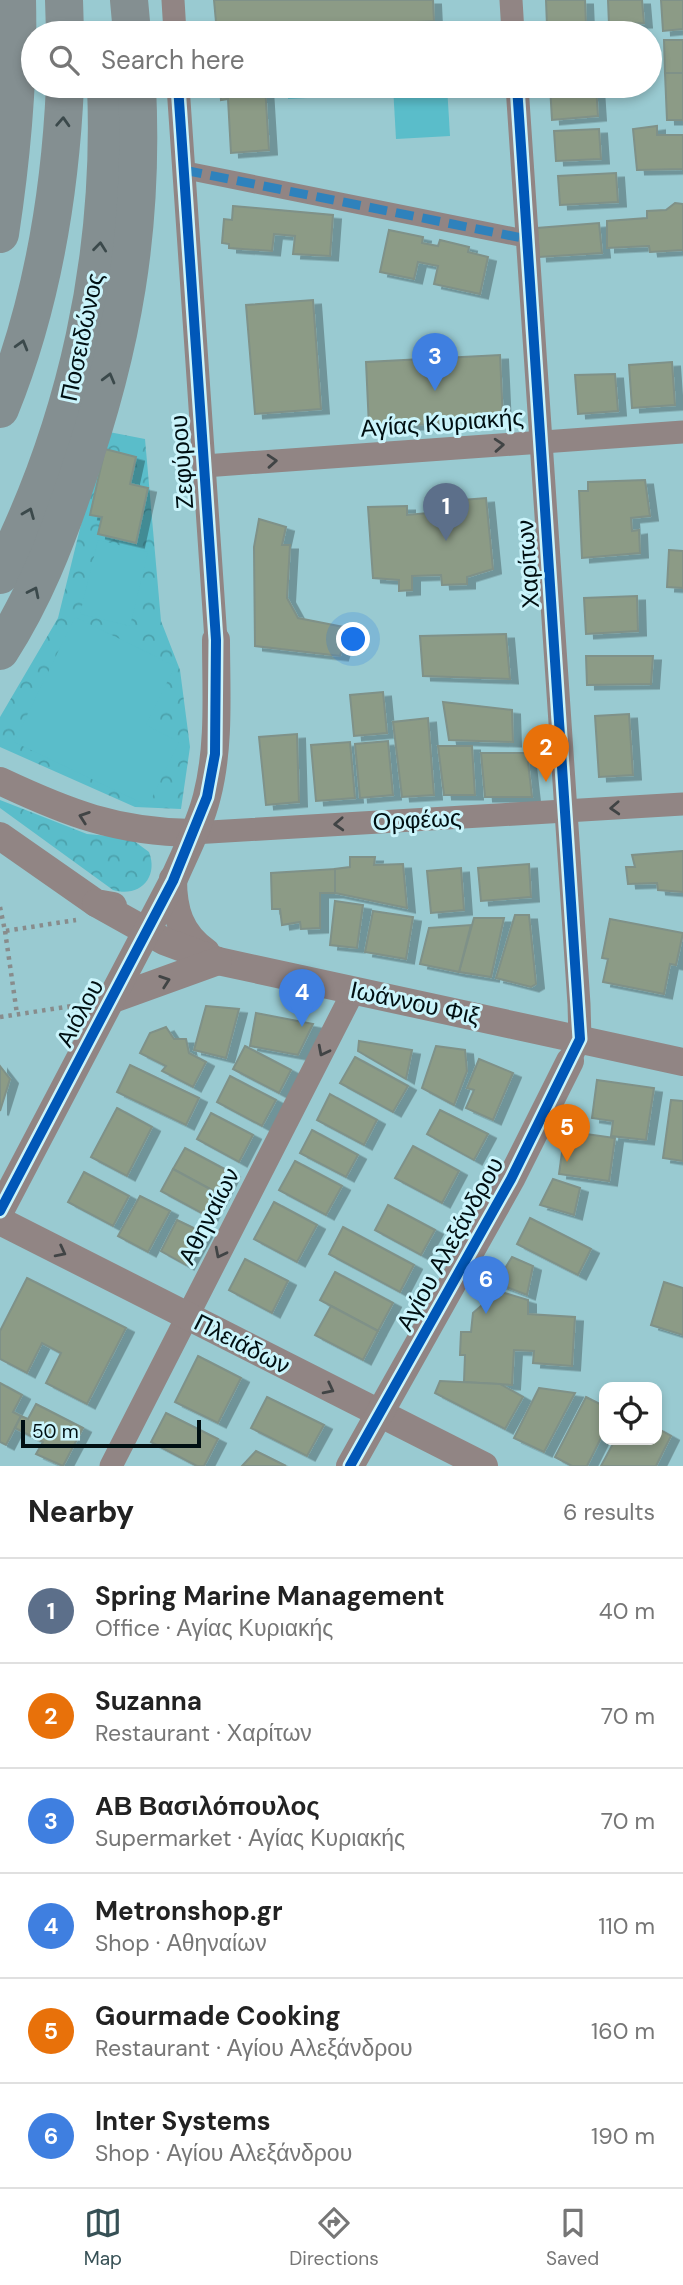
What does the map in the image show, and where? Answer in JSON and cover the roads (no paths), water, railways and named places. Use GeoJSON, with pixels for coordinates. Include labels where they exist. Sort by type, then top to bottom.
{"type":"FeatureCollection","features":[{"type":"Feature","properties":{"kind":"highway"},"geometry":{"type":"LineString","coordinates":[[0,234],[16,114],[17,0]]}},
{"type":"Feature","properties":{"kind":"highway"},"geometry":{"type":"LineString","coordinates":[[64,0],[65,21]]}},
{"type":"Feature","properties":{"kind":"highway"},"geometry":{"type":"LineString","coordinates":[[103,0],[104,21]]}},
{"type":"Feature","properties":{"kind":"highway"},"geometry":{"type":"LineString","coordinates":[[130,0],[131,21]]}},
{"type":"Feature","properties":{"kind":"highway"},"geometry":{"type":"LineString","coordinates":[[0,409],[17,363],[44,266],[54,213],[64,98]]}},
{"type":"Feature","properties":{"kind":"highway","name":"Ποσειδώνος"},"geometry":{"type":"LineString","coordinates":[[0,575],[29,516],[55,444],[83,349],[96,289],[103,222],[106,98]]}},
{"type":"Feature","properties":{"kind":"highway"},"geometry":{"type":"LineString","coordinates":[[0,651],[21,618],[58,536],[92,437],[119,343],[139,186],[136,98]]}},
{"type":"Feature","properties":{"kind":"street"},"geometry":{"type":"LineString","coordinates":[[173,0],[174,21]]}},
{"type":"Feature","properties":{"kind":"street"},"geometry":{"type":"LineString","coordinates":[[511,0],[512,21]]}},
{"type":"Feature","properties":{"kind":"street","name":"Ζεφύρου"},"geometry":{"type":"LineString","coordinates":[[179,98],[216,640],[215,754],[207,797],[193,833]]}},
{"type":"Feature","properties":{"kind":"street","name":"Χαρίτων"},"geometry":{"type":"LineString","coordinates":[[518,98],[566,811],[575,1050]]}},
{"type":"Feature","properties":{"kind":"street"},"geometry":{"type":"LineString","coordinates":[[184,170],[527,239]]}},
{"type":"Feature","properties":{"kind":"street","name":"Αγίας Κυριακής"},"geometry":{"type":"LineString","coordinates":[[204,466],[683,432]]}},
{"type":"Feature","properties":{"kind":"street","name":"Ορφέως"},"geometry":{"type":"LineString","coordinates":[[0,781],[74,814],[150,833],[193,833],[683,804]]}},
{"type":"Feature","properties":{"kind":"street"},"geometry":{"type":"LineString","coordinates":[[150,833],[170,853],[176,913],[181,927],[192,943],[218,961]]}},
{"type":"Feature","properties":{"kind":"street","name":"Αιόλου"},"geometry":{"type":"LineString","coordinates":[[0,1211],[173,881],[193,833]]}},
{"type":"Feature","properties":{"kind":"street","name":"Ιωάννου Φιξ"},"geometry":{"type":"LineString","coordinates":[[0,836],[89,911],[218,961],[354,990],[575,1050],[683,1062]]}},
{"type":"Feature","properties":{"kind":"street"},"geometry":{"type":"LineString","coordinates":[[89,911],[140,904],[163,894],[173,881]]}},
{"type":"Feature","properties":{"kind":"street"},"geometry":{"type":"LineString","coordinates":[[110,1000],[218,961]]}},
{"type":"Feature","properties":{"kind":"street","name":"Αθηναίων"},"geometry":{"type":"LineString","coordinates":[[111,1466],[354,990]]}},
{"type":"Feature","properties":{"kind":"street","name":"Αγίου Αλεξάνδρου"},"geometry":{"type":"LineString","coordinates":[[351,1466],[511,1179],[575,1050]]}},
{"type":"Feature","properties":{"kind":"street","name":"Πλειάδων"},"geometry":{"type":"LineString","coordinates":[[0,1221],[484,1466]]}},
{"type":"Feature","properties":{"kind":"place","name":"ΑΒ Βασιλόπουλος"},"geometry":{"type":"Point","coordinates":[435,391]}},
{"type":"Feature","properties":{"kind":"place","name":"Spring Marine Management"},"geometry":{"type":"Point","coordinates":[446,541]}},
{"type":"Feature","properties":{"kind":"place","name":"Suzanna"},"geometry":{"type":"Point","coordinates":[546,782]}},
{"type":"Feature","properties":{"kind":"place","name":"Metronshop.gr"},"geometry":{"type":"Point","coordinates":[302,1027]}},
{"type":"Feature","properties":{"kind":"place","name":"Gourmade Cooking"},"geometry":{"type":"Point","coordinates":[567,1162]}},
{"type":"Feature","properties":{"kind":"place","name":"Inter Systems"},"geometry":{"type":"Point","coordinates":[486,1314]}}]}
